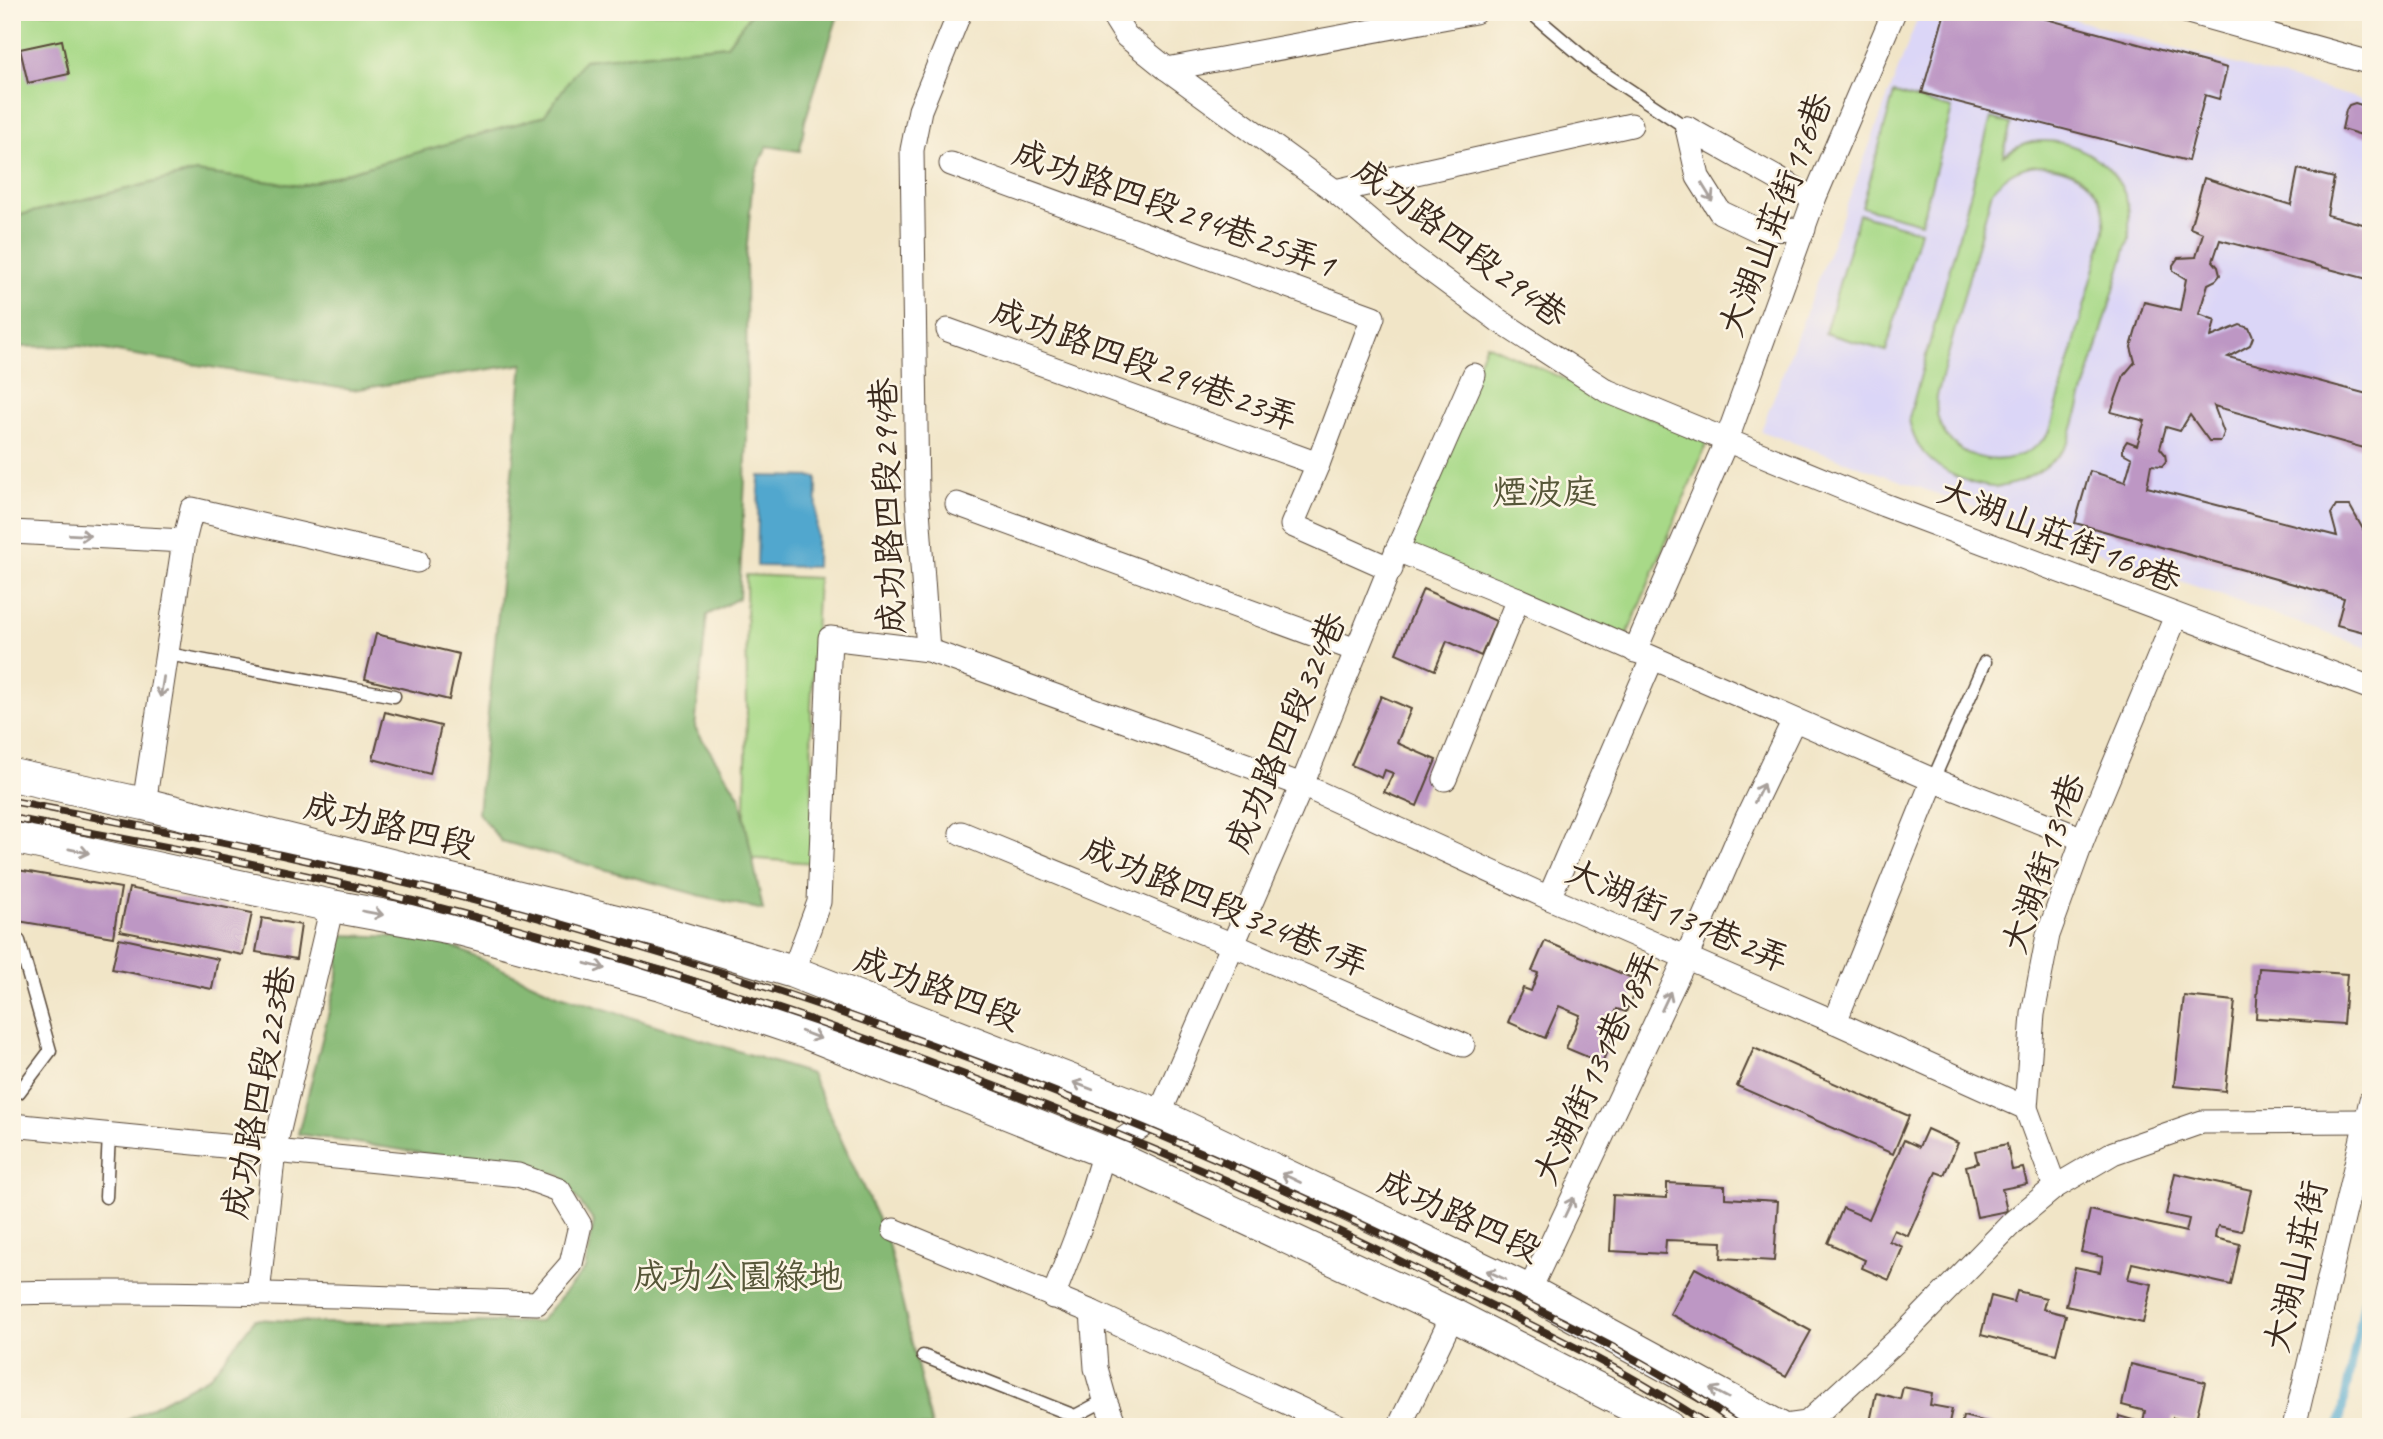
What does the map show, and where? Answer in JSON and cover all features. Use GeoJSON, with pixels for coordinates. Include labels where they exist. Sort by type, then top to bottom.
{"type":"FeatureCollection","features":[{"type":"Feature","properties":{"kind":"main road","name":"成功路四段"},"geometry":{"type":"LineString","coordinates":[[12,775],[144,804],[661,932],[793,972],[1159,1115],[1529,1291],[1778,1427]]}},
{"type":"Feature","properties":{"kind":"main road"},"geometry":{"type":"LineString","coordinates":[[12,836],[332,906],[463,930],[661,984],[804,1032],[1104,1152],[1453,1315],[1668,1427]]}},
{"type":"Feature","properties":{"kind":"street","name":"成功路四段294巷"},"geometry":{"type":"LineString","coordinates":[[793,972],[819,902],[830,638],[928,650],[917,495],[912,150],[920,110],[960,12]]}},
{"type":"Feature","properties":{"kind":"street","name":"成功路四段294巷"},"geometry":{"type":"LineString","coordinates":[[1111,12],[1126,36],[1167,69],[1335,191],[1410,255],[1499,320],[1607,391],[1726,442]]}},
{"type":"Feature","properties":{"kind":"street"},"geometry":{"type":"LineString","coordinates":[[1167,69],[1475,12]]}},
{"type":"Feature","properties":{"kind":"street","name":"大湖山莊街176巷"},"geometry":{"type":"LineString","coordinates":[[1726,442],[1814,199],[1894,12]]}},
{"type":"Feature","properties":{"kind":"street"},"geometry":{"type":"LineString","coordinates":[[2188,12],[2371,63]]}},
{"type":"Feature","properties":{"kind":"street"},"geometry":{"type":"LineString","coordinates":[[1335,191],[1631,125]]}},
{"type":"Feature","properties":{"kind":"street"},"geometry":{"type":"LineString","coordinates":[[1687,128],[1814,199]]}},
{"type":"Feature","properties":{"kind":"street"},"geometry":{"type":"LineString","coordinates":[[1687,128],[1698,177],[1720,212],[1758,230],[1804,229]]}},
{"type":"Feature","properties":{"kind":"street","name":"成功路四段294巷25弄1"},"geometry":{"type":"LineString","coordinates":[[951,164],[1373,317],[1318,464]]}},
{"type":"Feature","properties":{"kind":"street","name":"成功路四段294巷23弄"},"geometry":{"type":"LineString","coordinates":[[948,330],[1318,464]]}},
{"type":"Feature","properties":{"kind":"street","name":"成功路四段324巷"},"geometry":{"type":"LineString","coordinates":[[1159,1115],[1302,785],[1356,650],[1474,375]]}},
{"type":"Feature","properties":{"kind":"street"},"geometry":{"type":"LineString","coordinates":[[1549,898],[1726,442]]}},
{"type":"Feature","properties":{"kind":"street","name":"大湖山莊街168巷"},"geometry":{"type":"LineString","coordinates":[[1726,442],[1884,505],[2371,688]]}},
{"type":"Feature","properties":{"kind":"street"},"geometry":{"type":"LineString","coordinates":[[1318,464],[1292,525],[1518,599],[1794,720],[2083,839]]}},
{"type":"Feature","properties":{"kind":"street"},"geometry":{"type":"LineString","coordinates":[[957,504],[1356,650]]}},
{"type":"Feature","properties":{"kind":"street"},"geometry":{"type":"LineString","coordinates":[[144,804],[184,541],[192,509],[417,561]]}},
{"type":"Feature","properties":{"kind":"street"},"geometry":{"type":"LineString","coordinates":[[12,532],[184,541]]}},
{"type":"Feature","properties":{"kind":"street"},"geometry":{"type":"LineString","coordinates":[[1445,779],[1518,599]]}},
{"type":"Feature","properties":{"kind":"street","name":"大湖街131巷"},"geometry":{"type":"LineString","coordinates":[[2054,1187],[2026,1108],[2033,1014],[2048,935],[2083,839],[2176,616]]}},
{"type":"Feature","properties":{"kind":"street","name":"大湖街131巷2弄"},"geometry":{"type":"LineString","coordinates":[[928,650],[1302,785],[1549,898],[1835,1021],[2026,1108]]}},
{"type":"Feature","properties":{"kind":"street","name":"大湖街131巷18弄"},"geometry":{"type":"LineString","coordinates":[[1529,1291],[1686,958],[1746,820],[1794,720]]}},
{"type":"Feature","properties":{"kind":"street"},"geometry":{"type":"LineString","coordinates":[[1835,1021],[1933,779]]}},
{"type":"Feature","properties":{"kind":"street","name":"成功路四段324巷1弄"},"geometry":{"type":"LineString","coordinates":[[961,833],[1233,945],[1463,1045]]}},
{"type":"Feature","properties":{"kind":"street","name":"成功路四段223巷"},"geometry":{"type":"LineString","coordinates":[[258,1294],[274,1151],[332,906]]}},
{"type":"Feature","properties":{"kind":"street","name":"大湖山莊街"},"geometry":{"type":"LineString","coordinates":[[2054,1187],[2113,1153],[2202,1122],[2368,1111],[2294,1427]]}},
{"type":"Feature","properties":{"kind":"street"},"geometry":{"type":"LineString","coordinates":[[1053,1297],[1085,1214],[1104,1152],[1159,1115]]}},
{"type":"Feature","properties":{"kind":"street"},"geometry":{"type":"LineString","coordinates":[[12,1125],[518,1175],[559,1190],[580,1225],[571,1264],[537,1303],[258,1294],[12,1293]]}},
{"type":"Feature","properties":{"kind":"street"},"geometry":{"type":"LineString","coordinates":[[1778,1427],[1807,1423],[1906,1332],[2014,1221],[2054,1187]]}},
{"type":"Feature","properties":{"kind":"street"},"geometry":{"type":"LineString","coordinates":[[894,1230],[1092,1312],[1339,1427]]}},
{"type":"Feature","properties":{"kind":"street"},"geometry":{"type":"LineString","coordinates":[[1092,1312],[1096,1368],[1116,1427]]}},
{"type":"Feature","properties":{"kind":"street"},"geometry":{"type":"LineString","coordinates":[[1402,1426],[1453,1315]]}},
{"type":"Feature","properties":{"kind":"lane"},"geometry":{"type":"LineString","coordinates":[[1530,12],[1596,68],[1687,128]]}},
{"type":"Feature","properties":{"kind":"lane"},"geometry":{"type":"LineString","coordinates":[[168,654],[394,696]]}},
{"type":"Feature","properties":{"kind":"lane"},"geometry":{"type":"LineString","coordinates":[[1933,779],[1985,662]]}},
{"type":"Feature","properties":{"kind":"lane"},"geometry":{"type":"LineString","coordinates":[[12,1096],[19,1092],[50,1051],[19,942]]}},
{"type":"Feature","properties":{"kind":"lane"},"geometry":{"type":"LineString","coordinates":[[106,1197],[109,1134]]}},
{"type":"Feature","properties":{"kind":"lane"},"geometry":{"type":"LineString","coordinates":[[923,1356],[1073,1421],[1105,1400]]}},
{"type":"Feature","properties":{"kind":"shaded area"},"geometry":{"type":"Polygon","coordinates":[[[1920,12],[2047,12],[2371,102],[2371,649],[1761,431],[1920,12]]]}},
{"type":"Feature","properties":{"kind":"green space"},"geometry":{"type":"Polygon","coordinates":[[[12,12],[752,12],[727,45],[584,60],[545,116],[301,186],[196,172],[12,217],[12,12]]]}},
{"type":"Feature","properties":{"kind":"green space"},"geometry":{"type":"Polygon","coordinates":[[[752,12],[839,12],[805,121],[800,151],[767,146],[753,177],[746,256],[747,439],[739,598],[707,615],[695,728],[740,797],[763,910],[501,841],[478,813],[523,364],[352,390],[80,346],[12,347],[12,217],[196,172],[301,186],[544,116],[584,60],[727,45],[752,12]]]}},
{"type":"Feature","properties":{"kind":"green space"},"geometry":{"type":"Polygon","coordinates":[[[1894,93],[1952,109],[1921,223],[1862,207],[1894,93]]]}},
{"type":"Feature","properties":{"kind":"green space"},"geometry":{"type":"Polygon","coordinates":[[[1991,118],[2011,124],[2003,156],[2024,144],[2048,141],[2079,148],[2093,156],[2116,178],[2124,191],[2129,210],[2129,239],[2069,442],[2056,458],[2038,472],[2019,482],[1989,487],[1960,479],[1930,460],[1916,442],[1909,418],[1991,118]],[[2039,165],[2019,170],[2007,176],[1992,191],[1937,396],[1938,417],[1946,435],[1959,448],[1977,457],[1996,460],[2016,457],[2034,447],[2050,431],[2105,231],[2105,216],[2096,192],[2078,176],[2039,165]]]}},
{"type":"Feature","properties":{"kind":"green space"},"geometry":{"type":"Polygon","coordinates":[[[1859,214],[1920,231],[1886,351],[1825,333],[1859,214]]]}},
{"type":"Feature","properties":{"kind":"green space","name":"煙波庭"},"geometry":{"type":"Polygon","coordinates":[[[1486,344],[1707,443],[1623,645],[1397,550],[1486,344]]]}},
{"type":"Feature","properties":{"kind":"green space"},"geometry":{"type":"Polygon","coordinates":[[[746,575],[818,578],[811,709],[813,863],[744,858],[746,575]]]}},
{"type":"Feature","properties":{"kind":"green space","name":"成功公園綠地"},"geometry":{"type":"Polygon","coordinates":[[[340,935],[434,938],[557,994],[811,1074],[887,1239],[932,1427],[115,1427],[210,1376],[255,1319],[325,1323],[539,1322],[585,1269],[594,1222],[559,1174],[298,1134],[338,976],[340,935]]]}},
{"type":"Feature","properties":{"kind":"water"},"geometry":{"type":"Polygon","coordinates":[[[759,476],[817,477],[816,567],[757,566],[759,476]]]}},
{"type":"Feature","properties":{"kind":"building"},"geometry":{"type":"Polygon","coordinates":[[[1945,12],[2020,12],[2227,68],[2219,99],[2205,95],[2188,161],[1922,93],[1945,12]]]}},
{"type":"Feature","properties":{"kind":"building"},"geometry":{"type":"Polygon","coordinates":[[[62,40],[69,74],[28,83],[20,49],[62,40]]]}},
{"type":"Feature","properties":{"kind":"building"},"geometry":{"type":"Polygon","coordinates":[[[2355,103],[2371,108],[2371,138],[2342,129],[2346,110],[2349,105],[2355,103]]]}},
{"type":"Feature","properties":{"kind":"building"},"geometry":{"type":"Polygon","coordinates":[[[2298,169],[2334,178],[2327,215],[2371,226],[2371,280],[2220,240],[2213,261],[2220,275],[2208,284],[2199,314],[2215,320],[2211,337],[2240,325],[2249,328],[2253,337],[2250,345],[2228,357],[2371,395],[2371,450],[2214,406],[2224,433],[2221,441],[2209,441],[2190,415],[2180,431],[2166,427],[2160,448],[2166,461],[2162,466],[2151,465],[2147,487],[2337,536],[2331,514],[2336,506],[2350,506],[2364,531],[2371,504],[2371,634],[2337,625],[2344,598],[2075,523],[2090,471],[2125,482],[2132,458],[2123,453],[2123,447],[2127,441],[2137,445],[2145,421],[2111,412],[2124,375],[2135,362],[2131,347],[2144,302],[2180,310],[2186,279],[2173,271],[2173,265],[2178,258],[2196,257],[2203,233],[2190,228],[2204,178],[2291,205],[2298,169]]]}},
{"type":"Feature","properties":{"kind":"building"},"geometry":{"type":"Polygon","coordinates":[[[1423,589],[1496,621],[1481,656],[1447,641],[1435,670],[1396,653],[1423,589]]]}},
{"type":"Feature","properties":{"kind":"building"},"geometry":{"type":"Polygon","coordinates":[[[376,634],[459,654],[449,700],[365,679],[376,634]]]}},
{"type":"Feature","properties":{"kind":"building"},"geometry":{"type":"Polygon","coordinates":[[[1381,696],[1411,709],[1397,743],[1436,760],[1417,806],[1384,792],[1393,773],[1385,770],[1382,778],[1351,765],[1381,696]]]}},
{"type":"Feature","properties":{"kind":"building"},"geometry":{"type":"Polygon","coordinates":[[[385,712],[441,726],[430,774],[373,759],[385,712]]]}},
{"type":"Feature","properties":{"kind":"building"},"geometry":{"type":"Polygon","coordinates":[[[12,869],[121,888],[113,937],[12,920],[12,869]]]}},
{"type":"Feature","properties":{"kind":"building"},"geometry":{"type":"Polygon","coordinates":[[[129,888],[252,913],[243,955],[120,931],[129,888]]]}},
{"type":"Feature","properties":{"kind":"building"},"geometry":{"type":"Polygon","coordinates":[[[262,918],[301,925],[296,959],[256,952],[262,918]]]}},
{"type":"Feature","properties":{"kind":"building"},"geometry":{"type":"Polygon","coordinates":[[[119,938],[218,959],[212,989],[112,969],[119,938]]]}},
{"type":"Feature","properties":{"kind":"building"},"geometry":{"type":"Polygon","coordinates":[[[1545,941],[1639,981],[1626,1012],[1617,1009],[1609,1026],[1616,1029],[1602,1063],[1566,1048],[1580,1015],[1559,1006],[1545,1038],[1508,1022],[1523,988],[1531,991],[1538,973],[1532,971],[1545,941]]]}},
{"type":"Feature","properties":{"kind":"building"},"geometry":{"type":"Polygon","coordinates":[[[2259,968],[2347,974],[2343,1024],[2256,1018],[2259,968]]]}},
{"type":"Feature","properties":{"kind":"building"},"geometry":{"type":"Polygon","coordinates":[[[2184,996],[2235,1001],[2225,1091],[2174,1086],[2184,996]]]}},
{"type":"Feature","properties":{"kind":"building"},"geometry":{"type":"Polygon","coordinates":[[[1754,1048],[1909,1116],[1893,1154],[1737,1086],[1754,1048]]]}},
{"type":"Feature","properties":{"kind":"building"},"geometry":{"type":"Polygon","coordinates":[[[1927,1129],[1958,1143],[1944,1175],[1936,1172],[1908,1236],[1894,1230],[1889,1241],[1903,1247],[1889,1280],[1862,1268],[1865,1260],[1828,1243],[1843,1208],[1869,1219],[1904,1140],[1919,1147],[1927,1129]]]}},
{"type":"Feature","properties":{"kind":"building"},"geometry":{"type":"Polygon","coordinates":[[[2007,1144],[2012,1170],[2023,1168],[2027,1184],[2002,1189],[2007,1211],[1977,1217],[1966,1166],[1978,1163],[1975,1151],[2007,1144]]]}},
{"type":"Feature","properties":{"kind":"building"},"geometry":{"type":"Polygon","coordinates":[[[2175,1173],[2251,1190],[2242,1231],[2218,1226],[2216,1231],[2215,1238],[2240,1244],[2231,1285],[2132,1263],[2128,1279],[2152,1284],[2143,1323],[2066,1306],[2075,1267],[2100,1272],[2103,1257],[2081,1252],[2090,1210],[2186,1232],[2189,1219],[2166,1214],[2175,1173]]]}},
{"type":"Feature","properties":{"kind":"building"},"geometry":{"type":"Polygon","coordinates":[[[1667,1183],[1725,1186],[1725,1198],[1778,1201],[1774,1261],[1721,1258],[1722,1242],[1666,1240],[1665,1254],[1610,1251],[1613,1195],[1667,1198],[1667,1183]]]}},
{"type":"Feature","properties":{"kind":"building"},"geometry":{"type":"Polygon","coordinates":[[[1695,1268],[1811,1331],[1786,1376],[1670,1314],[1695,1268]]]}},
{"type":"Feature","properties":{"kind":"building"},"geometry":{"type":"Polygon","coordinates":[[[2017,1291],[2046,1298],[2043,1309],[2066,1315],[2056,1354],[1981,1335],[1991,1296],[2014,1302],[2017,1291]]]}},
{"type":"Feature","properties":{"kind":"building"},"geometry":{"type":"Polygon","coordinates":[[[2131,1364],[2205,1382],[2195,1423],[2173,1418],[2171,1427],[2117,1427],[2119,1416],[2143,1423],[2145,1411],[2122,1405],[2131,1364]]]}},
{"type":"Feature","properties":{"kind":"building"},"geometry":{"type":"Polygon","coordinates":[[[1903,1387],[1932,1393],[1930,1405],[1952,1409],[1948,1427],[1869,1427],[1876,1393],[1900,1399],[1903,1387]]]}},
{"type":"Feature","properties":{"kind":"building"},"geometry":{"type":"Polygon","coordinates":[[[1963,1416],[2003,1426],[2003,1427],[1961,1427],[1963,1416]]]}},
{"type":"Feature","properties":{"kind":"waterway"},"geometry":{"type":"LineString","coordinates":[[2339,1427],[2364,1301],[2371,1290]]}},
{"type":"Feature","properties":{"kind":"railway"},"geometry":{"type":"LineString","coordinates":[[12,801],[281,855],[481,902],[745,980],[940,1048],[1132,1123],[1366,1227],[1613,1347],[1679,1385],[1741,1427]]}},
{"type":"Feature","properties":{"kind":"railway"},"geometry":{"type":"LineString","coordinates":[[12,818],[271,868],[474,917],[720,989],[882,1045],[1074,1117],[1297,1212],[1561,1340],[1675,1403],[1711,1427]]}}]}
